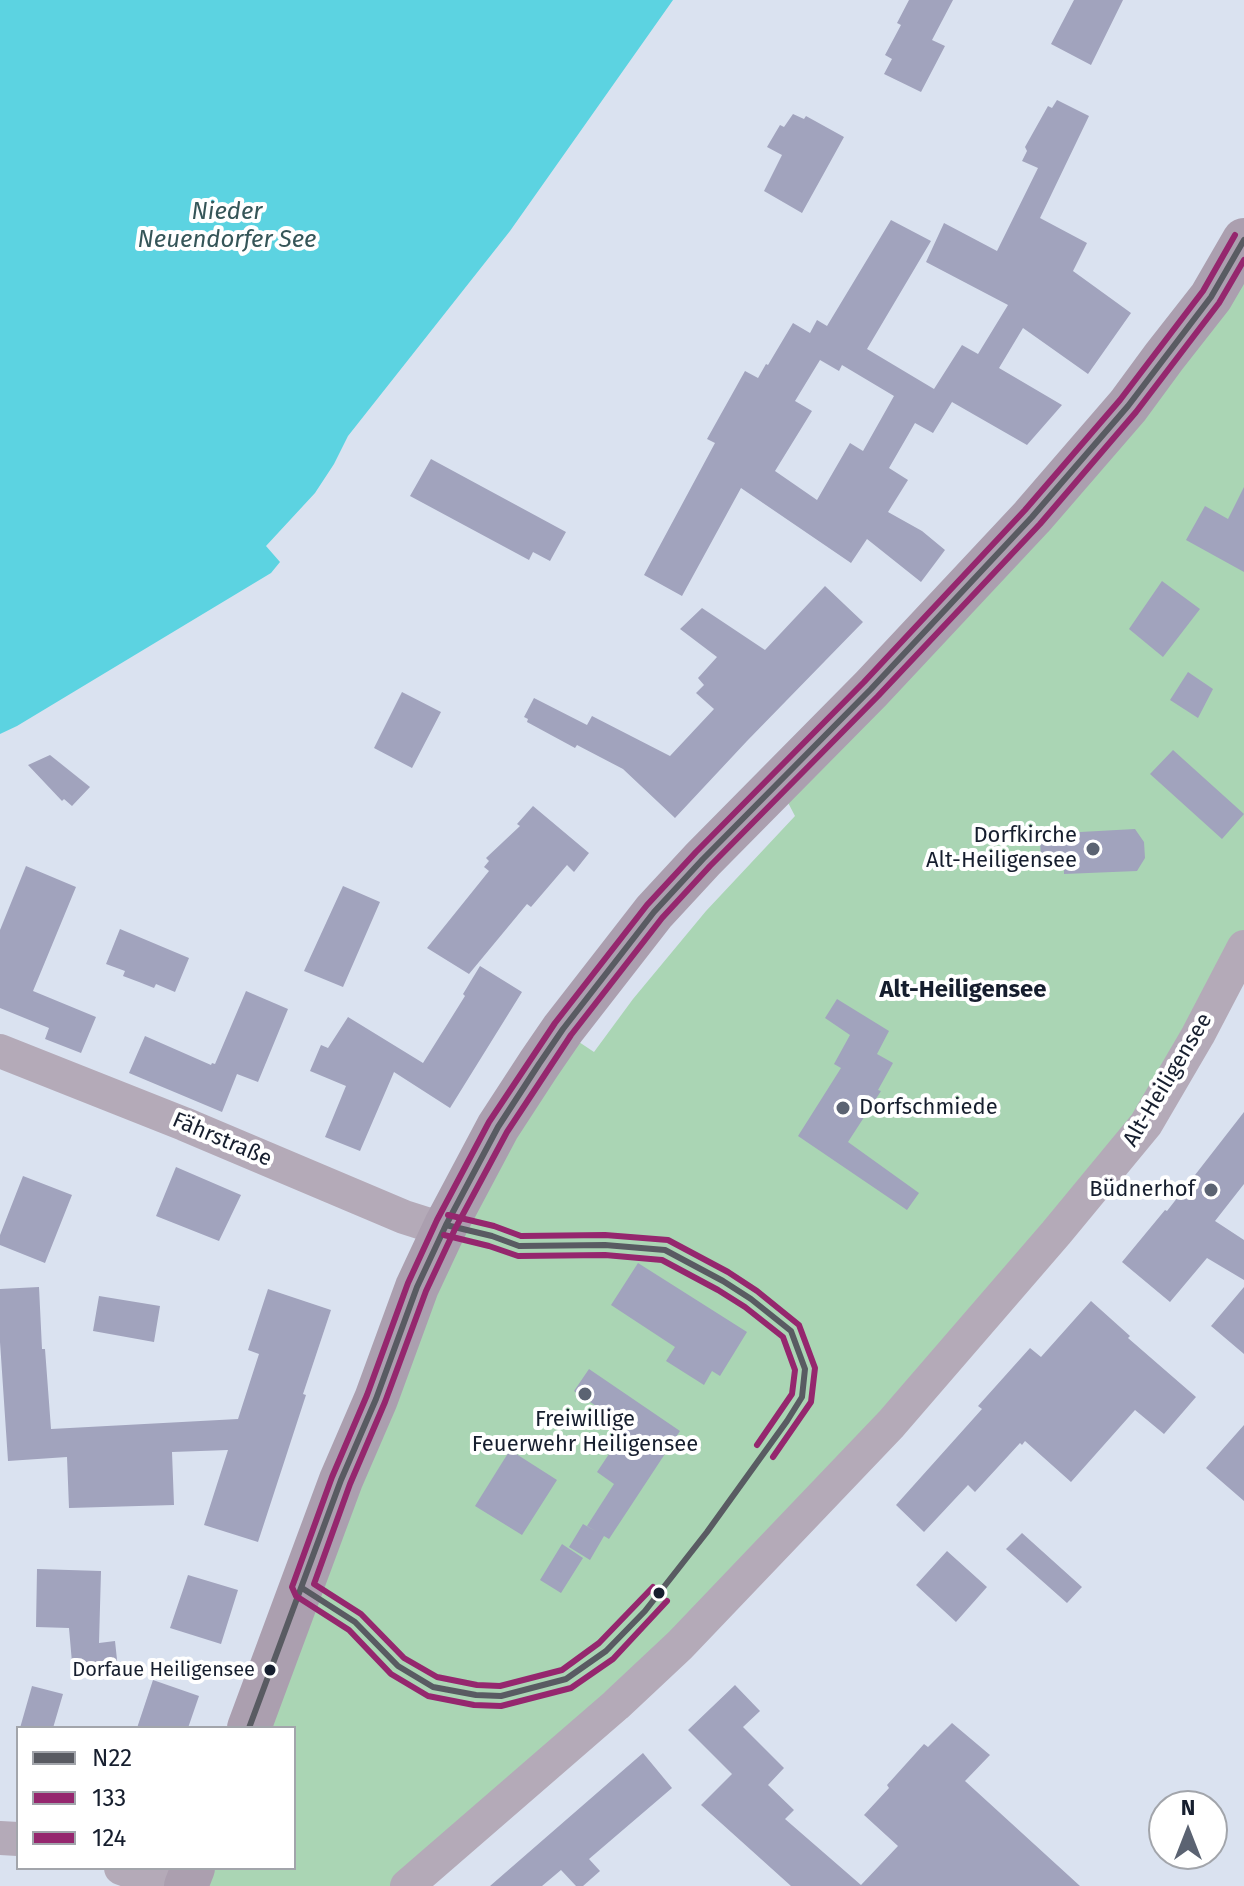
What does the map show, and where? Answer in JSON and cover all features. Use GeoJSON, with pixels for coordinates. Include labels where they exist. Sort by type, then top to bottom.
{"type":"FeatureCollection","features":[{"type":"Feature","properties":{"kind":"main road"},"geometry":{"type":"LineString","coordinates":[[250,1726],[417,1287],[498,1127],[539,1064],[654,912],[871,689],[1032,517],[1128,406],[1211,297],[1244,240]]}},
{"type":"Feature","properties":{"kind":"street","name":"Alt-Heiligensee"},"geometry":{"type":"LineString","coordinates":[[407,1886],[616,1705],[680,1645],[891,1424],[1146,1124],[1244,947]]}},
{"type":"Feature","properties":{"kind":"street","name":"Fährstraße"},"geometry":{"type":"LineString","coordinates":[[0,1051],[184,1124],[404,1217],[426,1224],[446,1225]]}},
{"type":"Feature","properties":{"kind":"street"},"geometry":{"type":"LineString","coordinates":[[126,1870],[170,1886]]}},
{"type":"Feature","properties":{"kind":"green space"},"geometry":{"type":"Polygon","coordinates":[[[1244,269],[1244,938],[1146,1115],[698,1618],[395,1886],[203,1886],[209,1870],[296,1870],[296,1726],[265,1726],[444,1261],[573,1038],[594,1052],[633,999],[706,911],[795,816],[784,795],[1244,269]]]}},
{"type":"Feature","properties":{"kind":"water","name":"Nieder Neuendorfer See"},"geometry":{"type":"Polygon","coordinates":[[[0,0],[673,0],[510,231],[348,436],[315,493],[266,546],[280,562],[271,573],[0,734],[0,0]]]}},
{"type":"Feature","properties":{"kind":"building"},"geometry":{"type":"Polygon","coordinates":[[[909,0],[953,0],[932,40],[945,46],[921,92],[884,74],[892,59],[885,55],[901,25],[897,23],[909,0]]]}},
{"type":"Feature","properties":{"kind":"building"},"geometry":{"type":"Polygon","coordinates":[[[1074,0],[1123,0],[1091,65],[1051,44],[1074,0]]]}},
{"type":"Feature","properties":{"kind":"building"},"geometry":{"type":"Polygon","coordinates":[[[1057,100],[1089,116],[1040,218],[1087,243],[1073,271],[1131,313],[1088,374],[1023,328],[999,368],[1062,405],[1027,445],[952,402],[933,433],[915,423],[889,468],[908,480],[888,512],[922,531],[945,550],[921,582],[867,539],[851,563],[741,488],[682,596],[644,575],[715,443],[707,439],[745,371],[758,378],[793,323],[810,333],[817,320],[827,326],[891,220],[931,241],[867,349],[934,389],[962,345],[978,354],[1008,305],[926,262],[944,223],[997,251],[1038,168],[1022,161],[1027,151],[1025,147],[1048,106],[1052,108],[1057,100]],[[820,360],[795,401],[812,411],[775,471],[817,500],[850,443],[863,451],[894,396],[842,365],[839,371],[820,360]]]}},
{"type":"Feature","properties":{"kind":"building"},"geometry":{"type":"Polygon","coordinates":[[[793,114],[804,119],[806,116],[844,137],[802,213],[764,191],[782,155],[767,147],[780,125],[784,127],[793,114]]]}},
{"type":"Feature","properties":{"kind":"building"},"geometry":{"type":"Polygon","coordinates":[[[431,459],[566,532],[550,561],[533,552],[529,560],[410,496],[431,459]]]}},
{"type":"Feature","properties":{"kind":"building"},"geometry":{"type":"Polygon","coordinates":[[[1244,487],[1244,572],[1186,540],[1205,506],[1228,519],[1244,487]]]}},
{"type":"Feature","properties":{"kind":"building"},"geometry":{"type":"Polygon","coordinates":[[[1162,581],[1200,609],[1163,657],[1129,629],[1162,581]]]}},
{"type":"Feature","properties":{"kind":"building"},"geometry":{"type":"Polygon","coordinates":[[[825,586],[863,622],[675,818],[623,769],[577,745],[575,748],[527,722],[528,719],[524,717],[534,698],[587,725],[592,716],[670,756],[714,709],[696,693],[704,685],[698,678],[717,657],[680,629],[702,608],[765,650],[825,586]]]}},
{"type":"Feature","properties":{"kind":"building"},"geometry":{"type":"Polygon","coordinates":[[[1188,672],[1213,689],[1198,718],[1170,700],[1188,672]]]}},
{"type":"Feature","properties":{"kind":"building"},"geometry":{"type":"Polygon","coordinates":[[[402,692],[441,712],[412,768],[374,748],[402,692]]]}},
{"type":"Feature","properties":{"kind":"building"},"geometry":{"type":"Polygon","coordinates":[[[1173,750],[1244,814],[1222,839],[1150,774],[1173,750]]]}},
{"type":"Feature","properties":{"kind":"building"},"geometry":{"type":"Polygon","coordinates":[[[50,755],[90,787],[72,806],[64,799],[62,801],[28,765],[50,755]]]}},
{"type":"Feature","properties":{"kind":"building"},"geometry":{"type":"Polygon","coordinates":[[[533,806],[589,853],[574,872],[567,865],[531,907],[527,904],[469,974],[427,948],[489,871],[484,867],[489,861],[486,858],[520,826],[517,824],[533,806]]]}},
{"type":"Feature","properties":{"kind":"building","name":"Dorfkirche Alt-Heiligensee"},"geometry":{"type":"Polygon","coordinates":[[[1135,829],[1144,842],[1145,858],[1137,871],[1064,874],[1064,867],[1042,868],[1040,843],[1062,841],[1062,833],[1135,829]]]}},
{"type":"Feature","properties":{"kind":"building"},"geometry":{"type":"Polygon","coordinates":[[[26,866],[76,887],[33,991],[96,1017],[81,1053],[45,1039],[49,1028],[0,1008],[0,930],[26,866]]]}},
{"type":"Feature","properties":{"kind":"building"},"geometry":{"type":"Polygon","coordinates":[[[343,886],[380,902],[343,987],[304,971],[343,886]]]}},
{"type":"Feature","properties":{"kind":"building"},"geometry":{"type":"Polygon","coordinates":[[[120,929],[189,958],[175,992],[123,976],[125,971],[106,964],[120,929]]]}},
{"type":"Feature","properties":{"kind":"building"},"geometry":{"type":"Polygon","coordinates":[[[480,966],[522,992],[450,1108],[394,1072],[360,1151],[325,1137],[346,1086],[310,1071],[321,1045],[328,1048],[348,1017],[423,1063],[480,966]]]}},
{"type":"Feature","properties":{"kind":"building"},"geometry":{"type":"Polygon","coordinates":[[[246,991],[288,1009],[258,1082],[237,1074],[222,1112],[129,1073],[145,1036],[211,1065],[215,1064],[246,991]]]}},
{"type":"Feature","properties":{"kind":"building"},"geometry":{"type":"Polygon","coordinates":[[[837,999],[889,1031],[877,1054],[893,1063],[878,1090],[881,1091],[848,1142],[919,1193],[907,1210],[798,1136],[841,1068],[834,1064],[850,1035],[825,1018],[837,999]]]}},
{"type":"Feature","properties":{"kind":"building"},"geometry":{"type":"Polygon","coordinates":[[[1244,1112],[1244,1184],[1215,1221],[1244,1240],[1244,1280],[1207,1258],[1170,1302],[1122,1262],[1167,1211],[1244,1112]]]}},
{"type":"Feature","properties":{"kind":"building"},"geometry":{"type":"Polygon","coordinates":[[[176,1167],[241,1195],[219,1241],[156,1216],[176,1167]]]}},
{"type":"Feature","properties":{"kind":"building"},"geometry":{"type":"Polygon","coordinates":[[[23,1176],[72,1195],[45,1263],[0,1245],[0,1235],[23,1176]]]}},
{"type":"Feature","properties":{"kind":"building"},"geometry":{"type":"Polygon","coordinates":[[[638,1263],[747,1332],[720,1376],[712,1371],[704,1385],[666,1361],[675,1347],[611,1305],[638,1263]]]}},
{"type":"Feature","properties":{"kind":"building"},"geometry":{"type":"Polygon","coordinates":[[[39,1287],[51,1429],[238,1419],[259,1354],[248,1350],[268,1289],[331,1310],[258,1542],[204,1525],[228,1450],[172,1452],[174,1505],[69,1508],[67,1457],[8,1461],[0,1342],[0,1289],[39,1287]]]}},
{"type":"Feature","properties":{"kind":"building"},"geometry":{"type":"Polygon","coordinates":[[[1244,1287],[1244,1354],[1211,1326],[1244,1287]]]}},
{"type":"Feature","properties":{"kind":"building"},"geometry":{"type":"Polygon","coordinates":[[[99,1296],[160,1306],[154,1342],[93,1331],[99,1296]]]}},
{"type":"Feature","properties":{"kind":"building"},"geometry":{"type":"Polygon","coordinates":[[[1091,1301],[1196,1397],[1164,1434],[1135,1410],[1071,1482],[1025,1441],[1022,1445],[1020,1443],[975,1492],[968,1485],[924,1532],[896,1505],[982,1409],[978,1406],[1030,1348],[1041,1357],[1091,1301]]]}},
{"type":"Feature","properties":{"kind":"building"},"geometry":{"type":"Polygon","coordinates":[[[589,1369],[680,1431],[609,1539],[604,1536],[590,1560],[569,1547],[583,1524],[597,1532],[587,1526],[614,1484],[597,1472],[627,1427],[574,1391],[589,1369]]]}},
{"type":"Feature","properties":{"kind":"building"},"geometry":{"type":"Polygon","coordinates":[[[1244,1425],[1244,1501],[1206,1468],[1244,1425]]]}},
{"type":"Feature","properties":{"kind":"building"},"geometry":{"type":"Polygon","coordinates":[[[510,1450],[557,1480],[522,1535],[475,1506],[510,1450]]]}},
{"type":"Feature","properties":{"kind":"building"},"geometry":{"type":"Polygon","coordinates":[[[1022,1533],[1082,1587],[1067,1603],[1006,1549],[1022,1533]]]}},
{"type":"Feature","properties":{"kind":"building"},"geometry":{"type":"Polygon","coordinates":[[[562,1544],[583,1558],[561,1593],[540,1580],[562,1544]]]}},
{"type":"Feature","properties":{"kind":"building"},"geometry":{"type":"Polygon","coordinates":[[[947,1551],[987,1587],[956,1622],[916,1585],[947,1551]]]}},
{"type":"Feature","properties":{"kind":"building"},"geometry":{"type":"Polygon","coordinates":[[[37,1569],[101,1571],[99,1643],[115,1641],[118,1669],[73,1674],[69,1628],[36,1627],[37,1569]]]}},
{"type":"Feature","properties":{"kind":"building"},"geometry":{"type":"Polygon","coordinates":[[[188,1575],[238,1590],[221,1644],[170,1628],[188,1575]]]}},
{"type":"Feature","properties":{"kind":"building"},"geometry":{"type":"Polygon","coordinates":[[[153,1680],[199,1696],[189,1726],[138,1726],[153,1680]]]}},
{"type":"Feature","properties":{"kind":"building"},"geometry":{"type":"Polygon","coordinates":[[[735,1685],[760,1711],[743,1727],[784,1768],[768,1785],[794,1810],[785,1819],[861,1885],[898,1846],[864,1815],[924,1744],[928,1747],[952,1723],[990,1755],[965,1781],[1080,1886],[791,1886],[701,1805],[732,1774],[688,1730],[735,1685]]]}},
{"type":"Feature","properties":{"kind":"building"},"geometry":{"type":"Polygon","coordinates":[[[32,1686],[63,1694],[54,1726],[21,1726],[32,1686]]]}},
{"type":"Feature","properties":{"kind":"building"},"geometry":{"type":"Polygon","coordinates":[[[643,1753],[672,1788],[589,1859],[600,1871],[583,1886],[576,1886],[561,1870],[542,1886],[490,1886],[643,1753]]]}},
{"type":"Feature","properties":{"kind":"transit line","name":"124"},"geometry":{"type":"LineString","coordinates":[[667,1601],[613,1659],[571,1688],[501,1706],[474,1705],[428,1696],[391,1674],[349,1630],[296,1596],[292,1587],[408,1283],[437,1220],[489,1122],[555,1023],[647,905],[864,682],[1025,510],[1120,400],[1203,291],[1235,235]]}},
{"type":"Feature","properties":{"kind":"transit line","name":"N22"},"geometry":{"type":"LineString","coordinates":[[250,1726],[417,1287],[498,1127],[539,1064],[654,912],[871,689],[1032,517],[1128,406],[1211,297],[1244,240]]}},
{"type":"Feature","properties":{"kind":"transit line","name":"133"},"geometry":{"type":"LineString","coordinates":[[653,1587],[599,1643],[562,1670],[500,1686],[437,1677],[404,1658],[361,1614],[314,1584],[426,1291],[455,1229],[507,1132],[571,1035],[662,918],[1040,524],[1136,412],[1219,303],[1244,260]]}},
{"type":"Feature","properties":{"kind":"transit line","name":"124"},"geometry":{"type":"LineString","coordinates":[[448,1215],[521,1236],[605,1235],[668,1240],[757,1291],[799,1325],[815,1368],[811,1402],[773,1457]]}},
{"type":"Feature","properties":{"kind":"transit line","name":"N22"},"geometry":{"type":"LineString","coordinates":[[302,1588],[355,1622],[398,1666],[433,1687],[501,1696],[566,1679],[606,1651],[645,1611],[707,1532],[802,1397],[805,1369],[791,1331],[751,1299],[665,1250],[605,1245],[519,1246],[446,1225]]}},
{"type":"Feature","properties":{"kind":"transit line","name":"133"},"geometry":{"type":"LineString","coordinates":[[444,1235],[518,1256],[605,1255],[662,1260],[745,1307],[783,1337],[795,1370],[792,1394],[757,1445]]}},
{"type":"Feature","properties":{"kind":"place","name":"Dorfkirche Alt-Heiligensee"},"geometry":{"type":"Point","coordinates":[1093,849]}},
{"type":"Feature","properties":{"kind":"place","name":"Dorfschmiede"},"geometry":{"type":"Point","coordinates":[843,1108]}},
{"type":"Feature","properties":{"kind":"place","name":"Büdnerhof"},"geometry":{"type":"Point","coordinates":[1211,1190]}},
{"type":"Feature","properties":{"kind":"place","name":"Freiwillige Feuerwehr Heiligensee"},"geometry":{"type":"Point","coordinates":[585,1394]}},
{"type":"Feature","properties":{"kind":"place","name":"Dorfaue Heiligensee"},"geometry":{"type":"Point","coordinates":[270,1670]}},
{"type":"Feature","properties":{"kind":"district","name":"Alt-Heiligensee"},"geometry":{"type":"Point","coordinates":[963,990]}}]}
